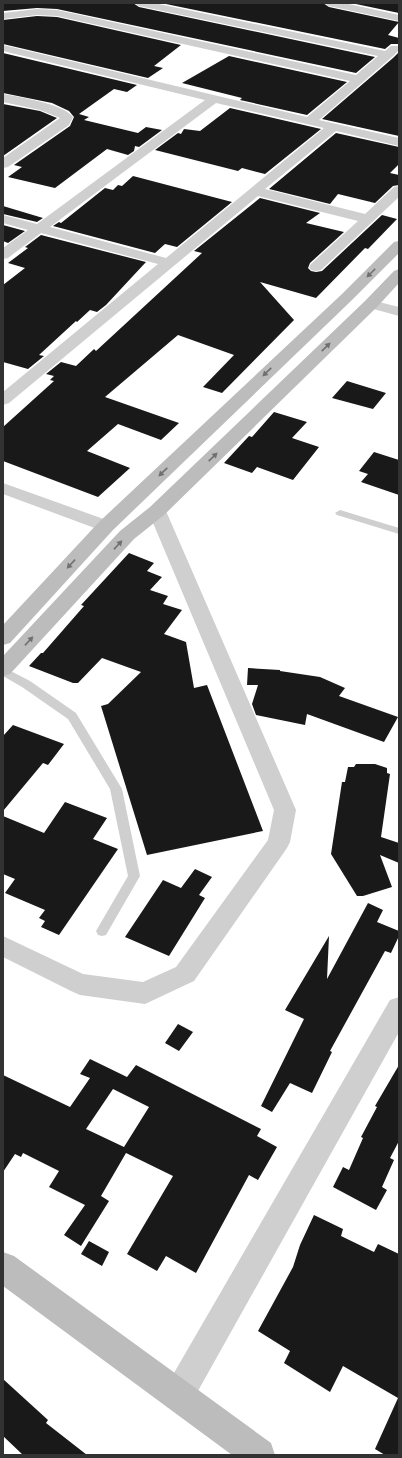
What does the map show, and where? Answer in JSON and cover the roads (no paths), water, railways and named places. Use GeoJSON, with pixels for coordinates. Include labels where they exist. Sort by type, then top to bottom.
{"type":"FeatureCollection","features":[{"type":"Feature","properties":{"kind":"street"},"geometry":{"type":"LineString","coordinates":[[139,3],[388,54]]}},
{"type":"Feature","properties":{"kind":"street"},"geometry":{"type":"LineString","coordinates":[[329,3],[399,18]]}},
{"type":"Feature","properties":{"kind":"street"},"geometry":{"type":"LineString","coordinates":[[3,16],[37,12],[57,13],[358,79]]}},
{"type":"Feature","properties":{"kind":"street"},"geometry":{"type":"LineString","coordinates":[[310,120],[399,46]]}},
{"type":"Feature","properties":{"kind":"street"},"geometry":{"type":"LineString","coordinates":[[3,48],[399,142]]}},
{"type":"Feature","properties":{"kind":"street"},"geometry":{"type":"LineString","coordinates":[[3,98],[47,109],[67,118],[65,122],[3,164]]}},
{"type":"Feature","properties":{"kind":"street"},"geometry":{"type":"LineString","coordinates":[[3,255],[214,99]]}},
{"type":"Feature","properties":{"kind":"street"},"geometry":{"type":"LineString","coordinates":[[3,400],[334,126]]}},
{"type":"Feature","properties":{"kind":"street"},"geometry":{"type":"LineString","coordinates":[[316,267],[399,190]]}},
{"type":"Feature","properties":{"kind":"street"},"geometry":{"type":"LineString","coordinates":[[256,191],[368,219]]}},
{"type":"Feature","properties":{"kind":"street"},"geometry":{"type":"LineString","coordinates":[[3,220],[169,263]]}},
{"type":"Feature","properties":{"kind":"street"},"geometry":{"type":"LineString","coordinates":[[3,638],[106,526],[283,358],[399,245]]}},
{"type":"Feature","properties":{"kind":"street"},"geometry":{"type":"LineString","coordinates":[[3,670],[127,535],[157,511],[371,304],[399,274]]}},
{"type":"Feature","properties":{"kind":"street"},"geometry":{"type":"LineString","coordinates":[[371,304],[397,309]]}},
{"type":"Feature","properties":{"kind":"street"},"geometry":{"type":"LineString","coordinates":[[283,358],[308,365]]}},
{"type":"Feature","properties":{"kind":"street"},"geometry":{"type":"LineString","coordinates":[[3,488],[106,526]]}},
{"type":"Feature","properties":{"kind":"street"},"geometry":{"type":"LineString","coordinates":[[3,946],[80,984],[145,993],[185,974],[279,842],[285,810],[157,511]]}},
{"type":"Feature","properties":{"kind":"street"},"geometry":{"type":"LineString","coordinates":[[178,1396],[399,1008]]}},
{"type":"Feature","properties":{"kind":"street"},"geometry":{"type":"LineString","coordinates":[[3,1267],[259,1455]]}},
{"type":"Feature","properties":{"kind":"lane"},"geometry":{"type":"LineString","coordinates":[[340,513],[399,531]]}},
{"type":"Feature","properties":{"kind":"lane"},"geometry":{"type":"LineString","coordinates":[[3,670],[72,716],[116,789],[134,876],[102,931]]}}]}
